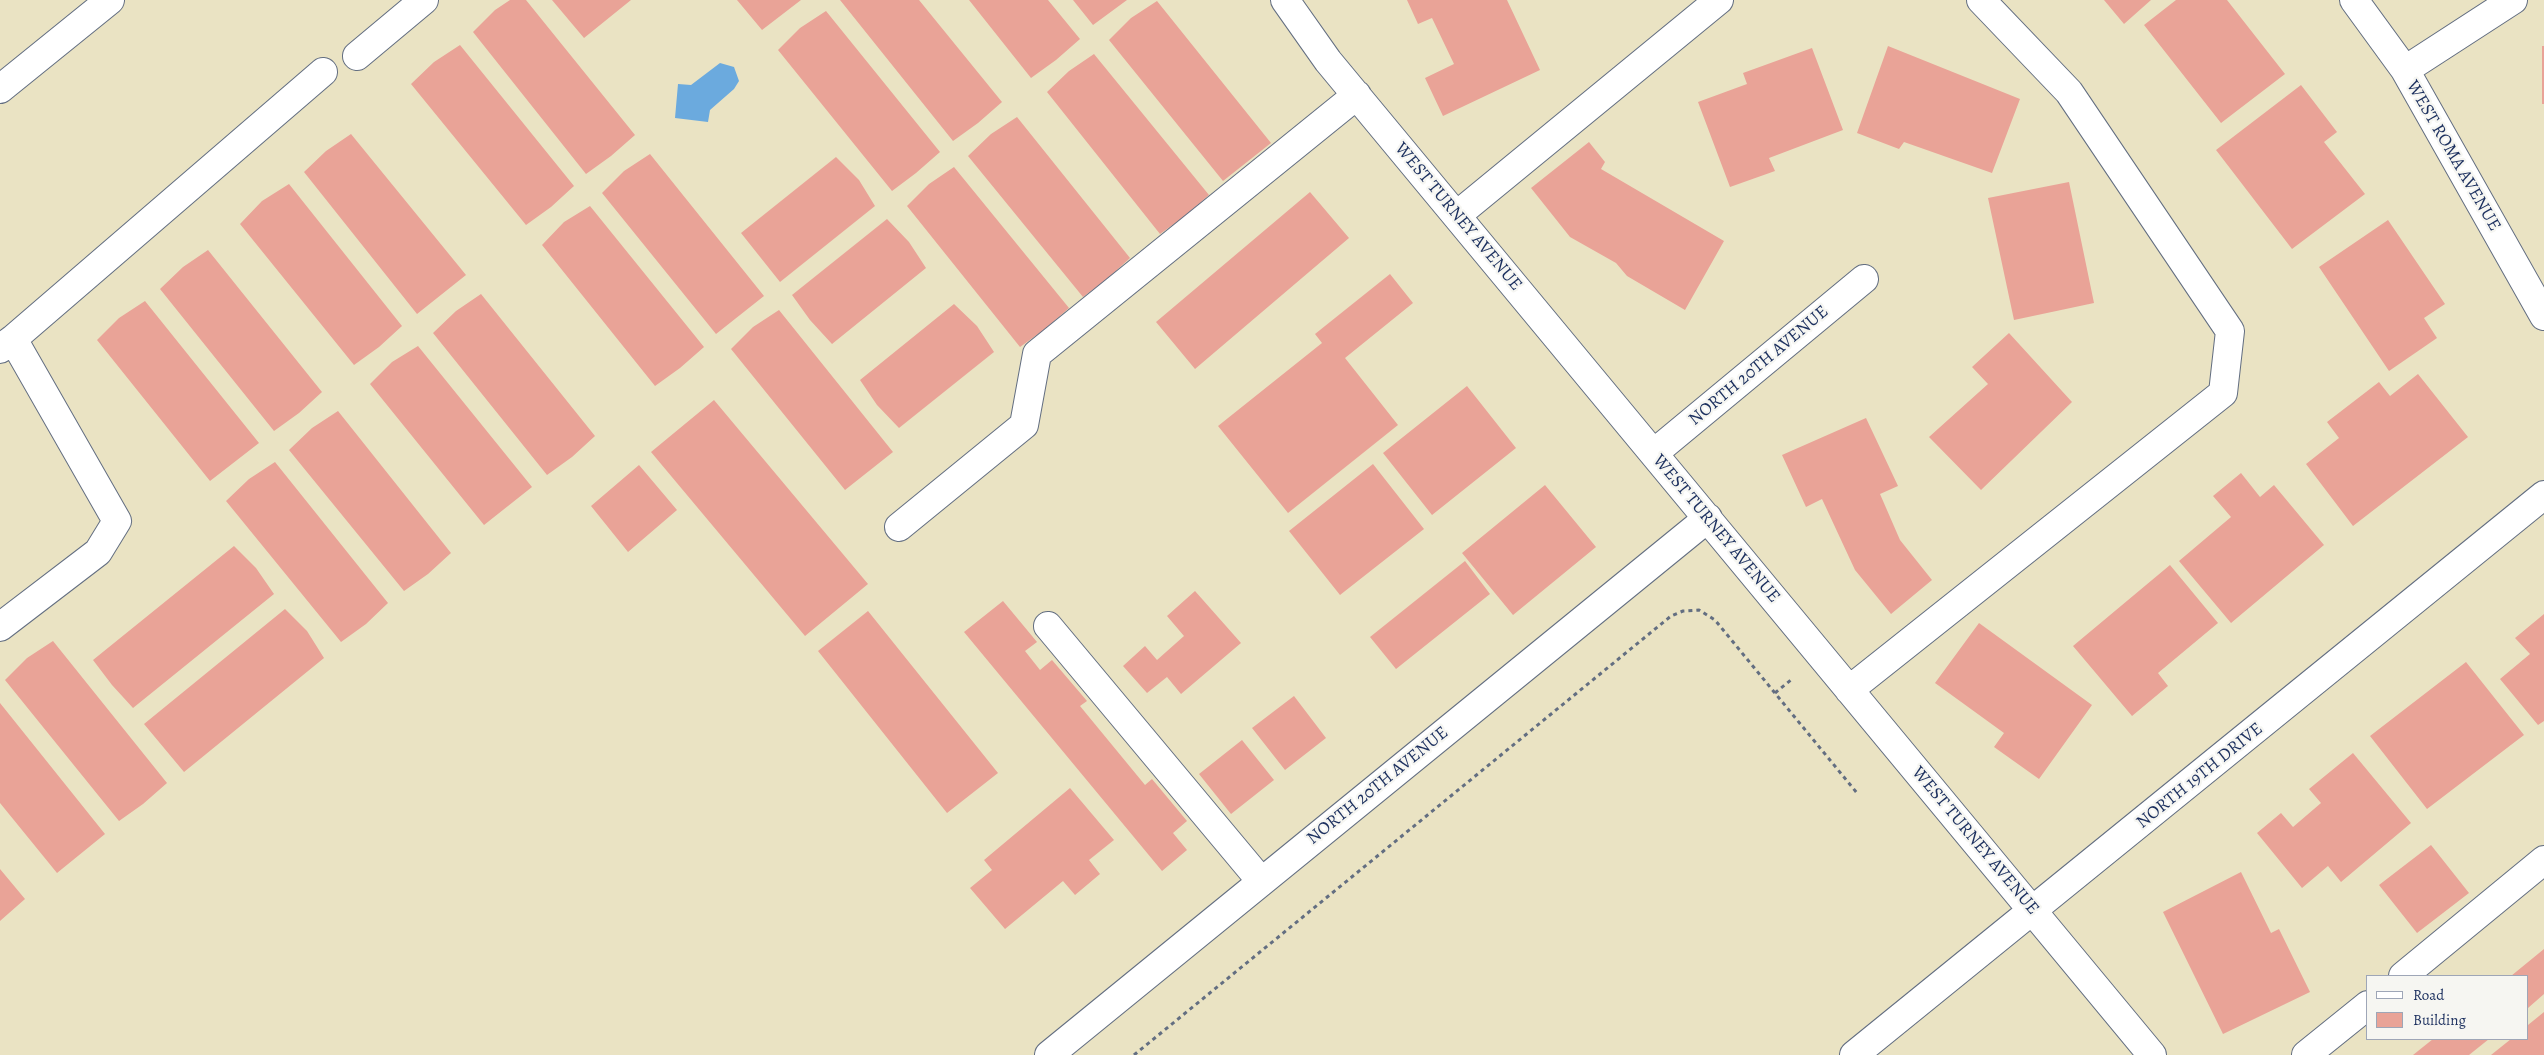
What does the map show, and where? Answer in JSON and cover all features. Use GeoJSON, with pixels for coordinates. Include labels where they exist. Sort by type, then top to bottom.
{"type":"FeatureCollection","features":[{"type":"Feature","properties":{"kind":"street"},"geometry":{"type":"LineString","coordinates":[[0,89],[110,0]]}},
{"type":"Feature","properties":{"kind":"street"},"geometry":{"type":"LineString","coordinates":[[357,56],[424,0]]}},
{"type":"Feature","properties":{"kind":"street","name":"WEST TURNEY AVENUE"},"geometry":{"type":"LineString","coordinates":[[1285,0],[1328,61],[2152,1055]]}},
{"type":"Feature","properties":{"kind":"street"},"geometry":{"type":"LineString","coordinates":[[1457,215],[1720,0]]}},
{"type":"Feature","properties":{"kind":"street"},"geometry":{"type":"LineString","coordinates":[[1849,690],[2223,393],[2230,331],[2069,92],[1981,0]]}},
{"type":"Feature","properties":{"kind":"street","name":"WEST ROMA AVENUE"},"geometry":{"type":"LineString","coordinates":[[2354,0],[2404,70],[2544,316]]}},
{"type":"Feature","properties":{"kind":"street"},"geometry":{"type":"LineString","coordinates":[[2404,70],[2513,0]]}},
{"type":"Feature","properties":{"kind":"street"},"geometry":{"type":"LineString","coordinates":[[0,627],[98,552],[117,521],[6,344],[323,72]]}},
{"type":"Feature","properties":{"kind":"street"},"geometry":{"type":"LineString","coordinates":[[899,527],[1024,425],[1037,354],[1357,95]]}},
{"type":"Feature","properties":{"kind":"street","name":"NORTH 20TH AVENUE"},"geometry":{"type":"LineString","coordinates":[[1654,453],[1864,279]]}},
{"type":"Feature","properties":{"kind":"street","name":"NORTH 19TH DRIVE"},"geometry":{"type":"LineString","coordinates":[[1854,1055],[2033,912],[2544,495]]}},
{"type":"Feature","properties":{"kind":"street","name":"NORTH 20TH AVENUE"},"geometry":{"type":"LineString","coordinates":[[1049,1055],[1708,518]]}},
{"type":"Feature","properties":{"kind":"street"},"geometry":{"type":"LineString","coordinates":[[1048,626],[1261,881]]}},
{"type":"Feature","properties":{"kind":"street"},"geometry":{"type":"LineString","coordinates":[[2403,975],[2544,860]]}},
{"type":"Feature","properties":{"kind":"street"},"geometry":{"type":"LineString","coordinates":[[2306,1055],[2366,1007]]}},
{"type":"Feature","properties":{"kind":"path"},"geometry":{"type":"LineString","coordinates":[[1134,1055],[1663,622],[1683,610],[1699,610],[1715,620],[1856,792]]}},
{"type":"Feature","properties":{"kind":"water"},"geometry":{"type":"Polygon","coordinates":[[[720,63],[734,67],[739,81],[734,89],[710,110],[708,122],[675,118],[678,84],[691,85],[720,63]]]}},
{"type":"Feature","properties":{"kind":"building"},"geometry":{"type":"Polygon","coordinates":[[[510,0],[526,0],[635,135],[586,174],[473,32],[495,10],[510,0]]]}},
{"type":"Feature","properties":{"kind":"building"},"geometry":{"type":"Polygon","coordinates":[[[552,0],[631,0],[584,38],[552,0]]]}},
{"type":"Feature","properties":{"kind":"building"},"geometry":{"type":"Polygon","coordinates":[[[737,0],[801,0],[762,30],[737,0]]]}},
{"type":"Feature","properties":{"kind":"building"},"geometry":{"type":"Polygon","coordinates":[[[840,0],[919,0],[1002,102],[953,141],[840,0]]]}},
{"type":"Feature","properties":{"kind":"building"},"geometry":{"type":"Polygon","coordinates":[[[969,0],[1048,0],[1080,39],[1031,78],[969,0]]]}},
{"type":"Feature","properties":{"kind":"building"},"geometry":{"type":"Polygon","coordinates":[[[1073,0],[1127,0],[1093,25],[1073,0]]]}},
{"type":"Feature","properties":{"kind":"building"},"geometry":{"type":"Polygon","coordinates":[[[1407,0],[1507,0],[1540,70],[1443,116],[1425,78],[1454,64],[1432,18],[1418,24],[1407,0]]]}},
{"type":"Feature","properties":{"kind":"building"},"geometry":{"type":"Polygon","coordinates":[[[2104,0],[2151,0],[2124,24],[2104,0]]]}},
{"type":"Feature","properties":{"kind":"building"},"geometry":{"type":"Polygon","coordinates":[[[2176,0],[2227,0],[2285,74],[2221,123],[2144,25],[2176,0]]]}},
{"type":"Feature","properties":{"kind":"building"},"geometry":{"type":"Polygon","coordinates":[[[1157,1],[1271,143],[1223,181],[1109,40],[1131,18],[1157,1]]]}},
{"type":"Feature","properties":{"kind":"building"},"geometry":{"type":"Polygon","coordinates":[[[826,11],[940,152],[892,191],[778,50],[800,28],[826,11]]]}},
{"type":"Feature","properties":{"kind":"building"},"geometry":{"type":"Polygon","coordinates":[[[460,45],[574,186],[551,207],[526,225],[411,84],[434,62],[460,45]]]}},
{"type":"Feature","properties":{"kind":"building"},"geometry":{"type":"Polygon","coordinates":[[[1888,46],[2020,99],[1992,173],[1904,142],[1899,149],[1857,133],[1888,46]]]}},
{"type":"Feature","properties":{"kind":"building"},"geometry":{"type":"Polygon","coordinates":[[[2542,46],[2544,46],[2544,104],[2542,104],[2542,46]]]}},
{"type":"Feature","properties":{"kind":"building"},"geometry":{"type":"Polygon","coordinates":[[[1812,48],[1843,130],[1769,158],[1775,171],[1730,187],[1698,102],[1747,84],[1743,73],[1812,48]]]}},
{"type":"Feature","properties":{"kind":"building"},"geometry":{"type":"Polygon","coordinates":[[[1094,54],[1209,195],[1160,234],[1047,92],[1069,71],[1094,54]]]}},
{"type":"Feature","properties":{"kind":"building"},"geometry":{"type":"Polygon","coordinates":[[[2301,85],[2337,132],[2324,142],[2365,194],[2292,249],[2216,150],[2301,85]]]}},
{"type":"Feature","properties":{"kind":"building"},"geometry":{"type":"Polygon","coordinates":[[[1017,117],[1130,258],[1083,297],[968,156],[991,134],[1017,117]]]}},
{"type":"Feature","properties":{"kind":"building"},"geometry":{"type":"Polygon","coordinates":[[[351,134],[466,275],[417,314],[304,172],[326,151],[351,134]]]}},
{"type":"Feature","properties":{"kind":"building"},"geometry":{"type":"Polygon","coordinates":[[[1589,142],[1605,162],[1601,169],[1724,241],[1685,310],[1627,276],[1616,263],[1570,237],[1531,188],[1589,142]]]}},
{"type":"Feature","properties":{"kind":"building"},"geometry":{"type":"Polygon","coordinates":[[[650,154],[764,296],[716,334],[602,193],[624,171],[650,154]]]}},
{"type":"Feature","properties":{"kind":"building"},"geometry":{"type":"Polygon","coordinates":[[[836,157],[859,180],[875,206],[780,282],[741,233],[836,157]]]}},
{"type":"Feature","properties":{"kind":"building"},"geometry":{"type":"Polygon","coordinates":[[[954,167],[1069,308],[1020,347],[907,206],[929,184],[954,167]]]}},
{"type":"Feature","properties":{"kind":"building"},"geometry":{"type":"Polygon","coordinates":[[[2069,182],[2094,303],[2014,320],[1988,198],[2069,182]]]}},
{"type":"Feature","properties":{"kind":"building"},"geometry":{"type":"Polygon","coordinates":[[[289,184],[402,326],[379,347],[354,365],[240,224],[262,201],[289,184]]]}},
{"type":"Feature","properties":{"kind":"building"},"geometry":{"type":"Polygon","coordinates":[[[1310,192],[1349,238],[1195,369],[1156,322],[1310,192]]]}},
{"type":"Feature","properties":{"kind":"building"},"geometry":{"type":"Polygon","coordinates":[[[590,206],[704,347],[655,386],[542,245],[564,222],[590,206]]]}},
{"type":"Feature","properties":{"kind":"building"},"geometry":{"type":"Polygon","coordinates":[[[887,219],[909,242],[926,268],[832,344],[810,320],[792,295],[887,219]]]}},
{"type":"Feature","properties":{"kind":"building"},"geometry":{"type":"Polygon","coordinates":[[[2388,220],[2445,304],[2424,318],[2437,338],[2389,371],[2319,267],[2388,220]]]}},
{"type":"Feature","properties":{"kind":"building"},"geometry":{"type":"Polygon","coordinates":[[[208,250],[322,392],[299,413],[274,431],[160,289],[183,267],[208,250]]]}},
{"type":"Feature","properties":{"kind":"building"},"geometry":{"type":"Polygon","coordinates":[[[1390,274],[1413,303],[1345,358],[1398,425],[1288,513],[1218,426],[1322,343],[1315,334],[1390,274]]]}},
{"type":"Feature","properties":{"kind":"building"},"geometry":{"type":"Polygon","coordinates":[[[481,294],[595,436],[572,457],[547,475],[433,333],[456,311],[481,294]]]}},
{"type":"Feature","properties":{"kind":"building"},"geometry":{"type":"Polygon","coordinates":[[[145,301],[259,443],[210,481],[97,340],[119,318],[145,301]]]}},
{"type":"Feature","properties":{"kind":"building"},"geometry":{"type":"Polygon","coordinates":[[[954,304],[977,326],[994,352],[899,428],[877,405],[860,380],[954,304]]]}},
{"type":"Feature","properties":{"kind":"building"},"geometry":{"type":"Polygon","coordinates":[[[779,310],[893,452],[845,490],[731,349],[753,327],[779,310]]]}},
{"type":"Feature","properties":{"kind":"building"},"geometry":{"type":"Polygon","coordinates":[[[2009,333],[2072,402],[1981,490],[1929,437],[1988,384],[1972,367],[2009,333]]]}},
{"type":"Feature","properties":{"kind":"building"},"geometry":{"type":"Polygon","coordinates":[[[418,346],[532,487],[484,525],[370,384],[392,362],[418,346]]]}},
{"type":"Feature","properties":{"kind":"building"},"geometry":{"type":"Polygon","coordinates":[[[2418,374],[2468,437],[2353,526],[2306,464],[2339,438],[2327,422],[2379,382],[2390,396],[2418,374]]]}},
{"type":"Feature","properties":{"kind":"building"},"geometry":{"type":"Polygon","coordinates":[[[1467,386],[1516,448],[1432,515],[1383,453],[1467,386]]]}},
{"type":"Feature","properties":{"kind":"building"},"geometry":{"type":"Polygon","coordinates":[[[714,400],[868,584],[805,636],[651,452],[714,400]]]}},
{"type":"Feature","properties":{"kind":"building"},"geometry":{"type":"Polygon","coordinates":[[[338,411],[451,553],[428,574],[404,591],[289,450],[312,428],[338,411]]]}},
{"type":"Feature","properties":{"kind":"building"},"geometry":{"type":"Polygon","coordinates":[[[1866,418],[1898,486],[1880,494],[1900,540],[1932,580],[1891,614],[1855,570],[1822,499],[1806,507],[1782,455],[1866,418]]]}},
{"type":"Feature","properties":{"kind":"building"},"geometry":{"type":"Polygon","coordinates":[[[275,462],[388,603],[366,624],[341,642],[226,501],[249,479],[275,462]]]}},
{"type":"Feature","properties":{"kind":"building"},"geometry":{"type":"Polygon","coordinates":[[[1373,464],[1424,529],[1340,595],[1289,531],[1373,464]]]}},
{"type":"Feature","properties":{"kind":"building"},"geometry":{"type":"Polygon","coordinates":[[[639,465],[677,510],[628,552],[591,506],[639,465]]]}},
{"type":"Feature","properties":{"kind":"building"},"geometry":{"type":"Polygon","coordinates":[[[2241,473],[2260,497],[2274,485],[2324,545],[2231,623],[2179,561],[2231,517],[2213,496],[2241,473]]]}},
{"type":"Feature","properties":{"kind":"building"},"geometry":{"type":"Polygon","coordinates":[[[1545,485],[1596,547],[1513,615],[1462,553],[1545,485]]]}},
{"type":"Feature","properties":{"kind":"building"},"geometry":{"type":"Polygon","coordinates":[[[234,546],[256,568],[274,594],[133,708],[93,660],[234,546]]]}},
{"type":"Feature","properties":{"kind":"building"},"geometry":{"type":"Polygon","coordinates":[[[1465,561],[1490,594],[1396,669],[1370,637],[1465,561]]]}},
{"type":"Feature","properties":{"kind":"building"},"geometry":{"type":"Polygon","coordinates":[[[2170,565],[2218,623],[2158,673],[2168,686],[2132,716],[2073,646],[2170,565]]]}},
{"type":"Feature","properties":{"kind":"building"},"geometry":{"type":"Polygon","coordinates":[[[1195,591],[1241,643],[1181,694],[1167,677],[1147,693],[1123,666],[1145,646],[1157,660],[1184,636],[1167,616],[1195,591]]]}},
{"type":"Feature","properties":{"kind":"building"},"geometry":{"type":"Polygon","coordinates":[[[1003,601],[1037,642],[1025,651],[1040,670],[1052,660],[1087,701],[1080,706],[1145,785],[1152,779],[1187,821],[1173,833],[1187,850],[1162,871],[964,632],[1003,601]]]}},
{"type":"Feature","properties":{"kind":"building"},"geometry":{"type":"Polygon","coordinates":[[[285,609],[307,631],[324,658],[184,772],[144,724],[285,609]]]}},
{"type":"Feature","properties":{"kind":"building"},"geometry":{"type":"Polygon","coordinates":[[[868,611],[998,773],[947,813],[818,651],[868,611]]]}},
{"type":"Feature","properties":{"kind":"building"},"geometry":{"type":"Polygon","coordinates":[[[2544,614],[2544,721],[2538,725],[2500,679],[2530,654],[2515,638],[2544,614]]]}},
{"type":"Feature","properties":{"kind":"building"},"geometry":{"type":"Polygon","coordinates":[[[1979,623],[2092,705],[2039,779],[1994,747],[2004,733],[1935,683],[1979,623]]]}},
{"type":"Feature","properties":{"kind":"building"},"geometry":{"type":"Polygon","coordinates":[[[53,641],[167,783],[143,804],[119,821],[5,680],[27,658],[53,641]]]}},
{"type":"Feature","properties":{"kind":"building"},"geometry":{"type":"Polygon","coordinates":[[[2466,662],[2524,735],[2427,809],[2370,736],[2466,662]]]}},
{"type":"Feature","properties":{"kind":"building"},"geometry":{"type":"Polygon","coordinates":[[[1294,696],[1326,738],[1285,770],[1252,728],[1294,696]]]}},
{"type":"Feature","properties":{"kind":"building"},"geometry":{"type":"Polygon","coordinates":[[[0,703],[105,834],[57,873],[0,803],[0,703]]]}},
{"type":"Feature","properties":{"kind":"building"},"geometry":{"type":"Polygon","coordinates":[[[1242,740],[1274,780],[1231,814],[1199,774],[1242,740]]]}},
{"type":"Feature","properties":{"kind":"building"},"geometry":{"type":"Polygon","coordinates":[[[2353,753],[2411,823],[2341,882],[2328,866],[2302,888],[2257,833],[2281,813],[2293,827],[2321,803],[2309,789],[2353,753]]]}},
{"type":"Feature","properties":{"kind":"building"},"geometry":{"type":"Polygon","coordinates":[[[1070,788],[1114,840],[1089,860],[1100,874],[1075,895],[1063,881],[1005,929],[970,888],[992,870],[984,860],[1070,788]]]}},
{"type":"Feature","properties":{"kind":"building"},"geometry":{"type":"Polygon","coordinates":[[[2431,845],[2469,893],[2417,933],[2379,885],[2431,845]]]}},
{"type":"Feature","properties":{"kind":"building"},"geometry":{"type":"Polygon","coordinates":[[[0,869],[25,899],[0,921],[0,869]]]}},
{"type":"Feature","properties":{"kind":"building"},"geometry":{"type":"Polygon","coordinates":[[[2241,872],[2271,933],[2279,929],[2310,992],[2223,1034],[2163,912],[2241,872]]]}},
{"type":"Feature","properties":{"kind":"building"},"geometry":{"type":"Polygon","coordinates":[[[2544,949],[2544,994],[2529,1007],[2529,975],[2512,975],[2544,949]]]}},
{"type":"Feature","properties":{"kind":"building"},"geometry":{"type":"Polygon","coordinates":[[[2544,1012],[2544,1055],[2491,1055],[2510,1040],[2529,1040],[2529,1024],[2544,1012]]]}},
{"type":"Feature","properties":{"kind":"building"},"geometry":{"type":"Polygon","coordinates":[[[2432,1040],[2488,1040],[2469,1055],[2413,1055],[2432,1040]]]}}]}
